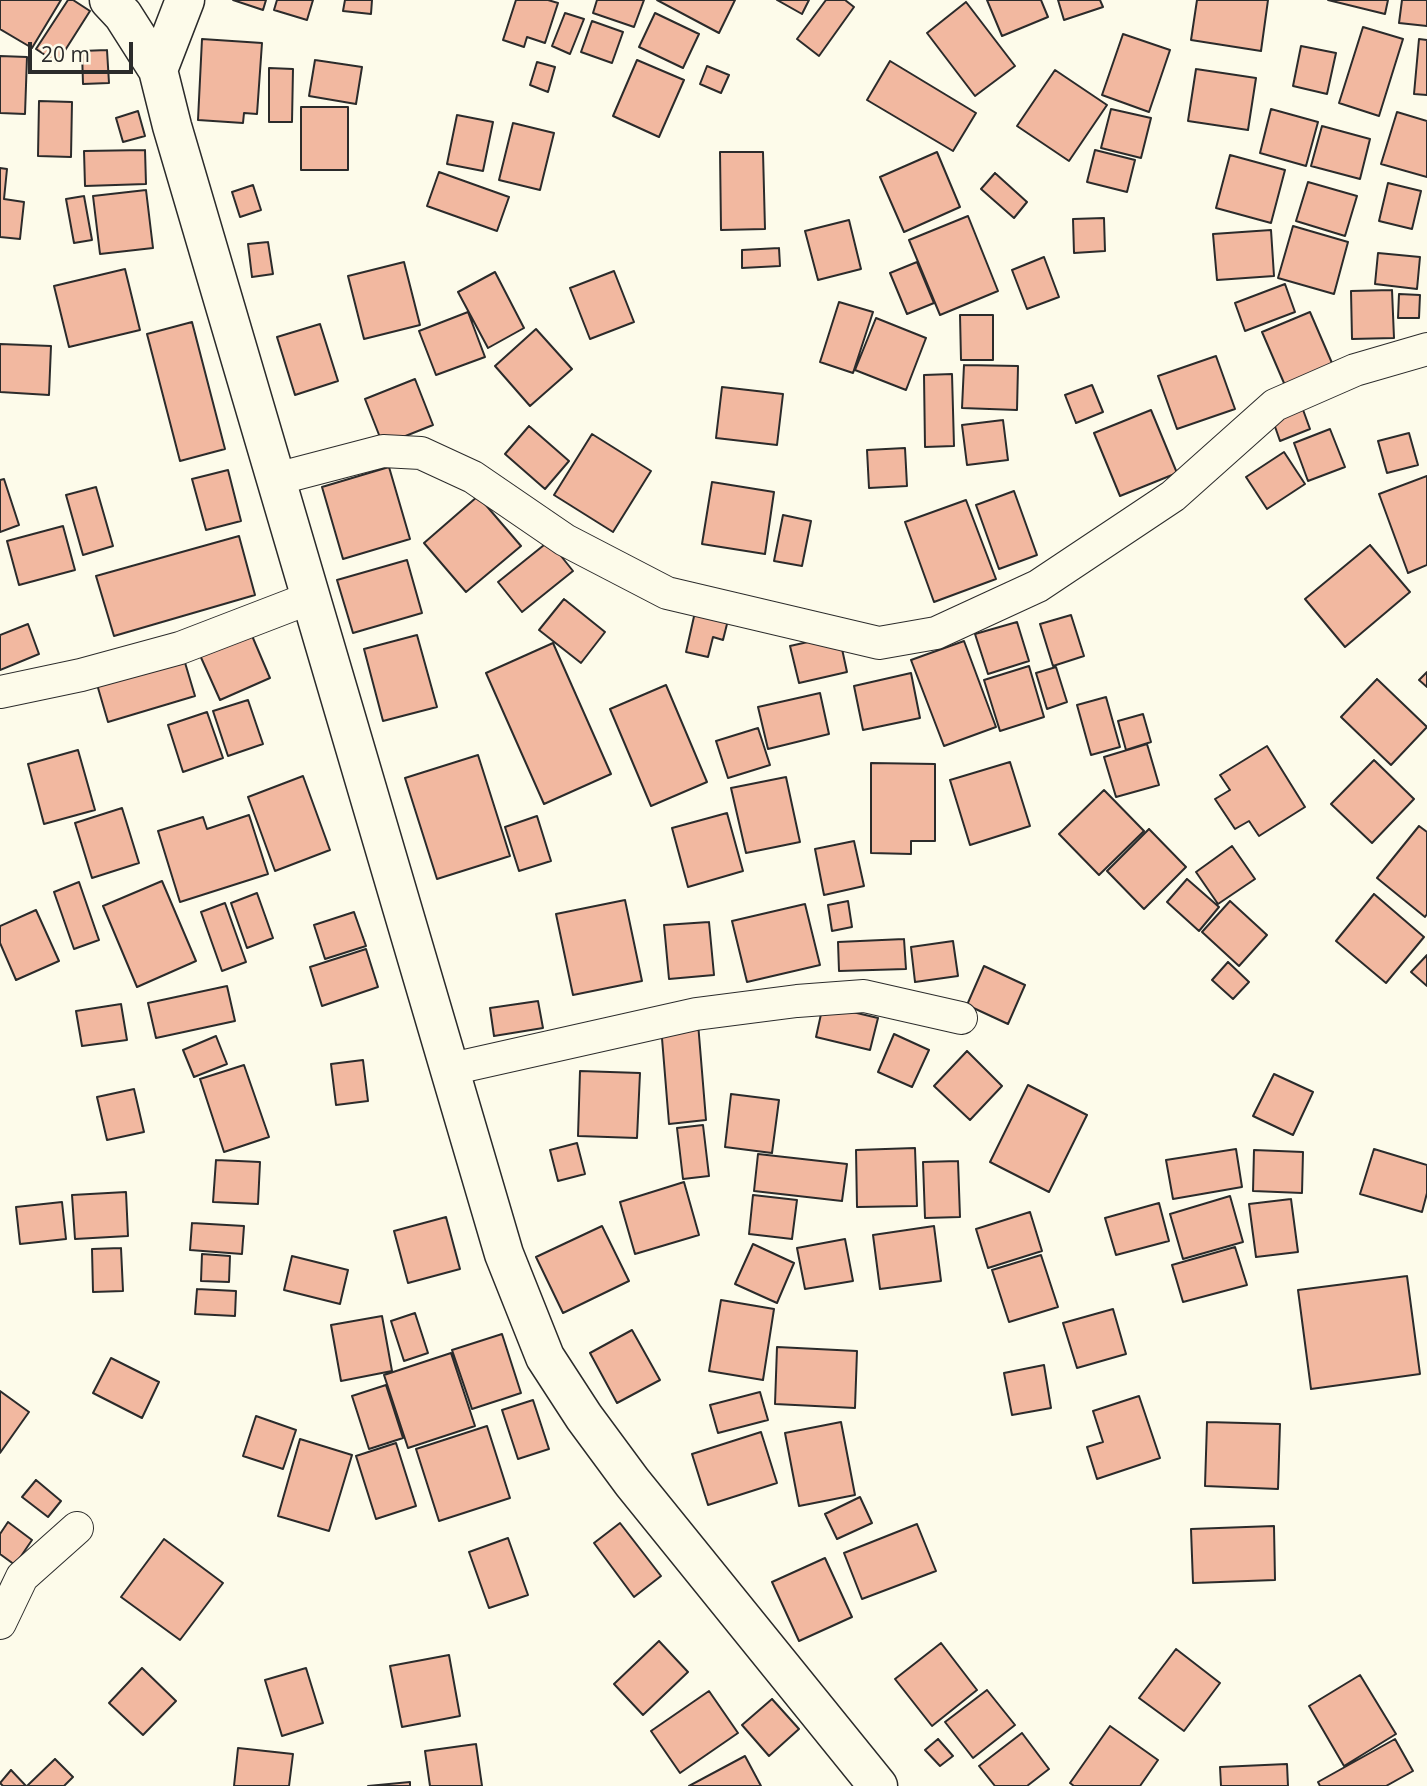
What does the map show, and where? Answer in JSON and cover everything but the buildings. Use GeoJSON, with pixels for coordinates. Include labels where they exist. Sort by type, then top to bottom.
{"type":"FeatureCollection","features":[{"type":"Feature","properties":{"kind":"street"},"geometry":{"type":"LineString","coordinates":[[109,0],[123,15],[158,69],[310,598],[504,1254],[545,1357],[584,1417],[632,1482],[878,1786]]}},
{"type":"Feature","properties":{"kind":"street"},"geometry":{"type":"LineString","coordinates":[[158,69],[184,0]]}},
{"type":"Feature","properties":{"kind":"street"},"geometry":{"type":"LineString","coordinates":[[276,479],[383,451],[421,453],[473,477],[565,540],[667,593],[879,643],[936,633],[1038,586],[1173,496],[1275,405],[1354,370],[1427,349]]}},
{"type":"Feature","properties":{"kind":"street"},"geometry":{"type":"LineString","coordinates":[[0,692],[81,675],[180,648],[310,598]]}},
{"type":"Feature","properties":{"kind":"street"},"geometry":{"type":"LineString","coordinates":[[451,1069],[696,1013],[797,1001],[864,996],[961,1018]]}},
{"type":"Feature","properties":{"kind":"street"},"geometry":{"type":"LineString","coordinates":[[0,1623],[22,1577],[77,1528]]}}]}
